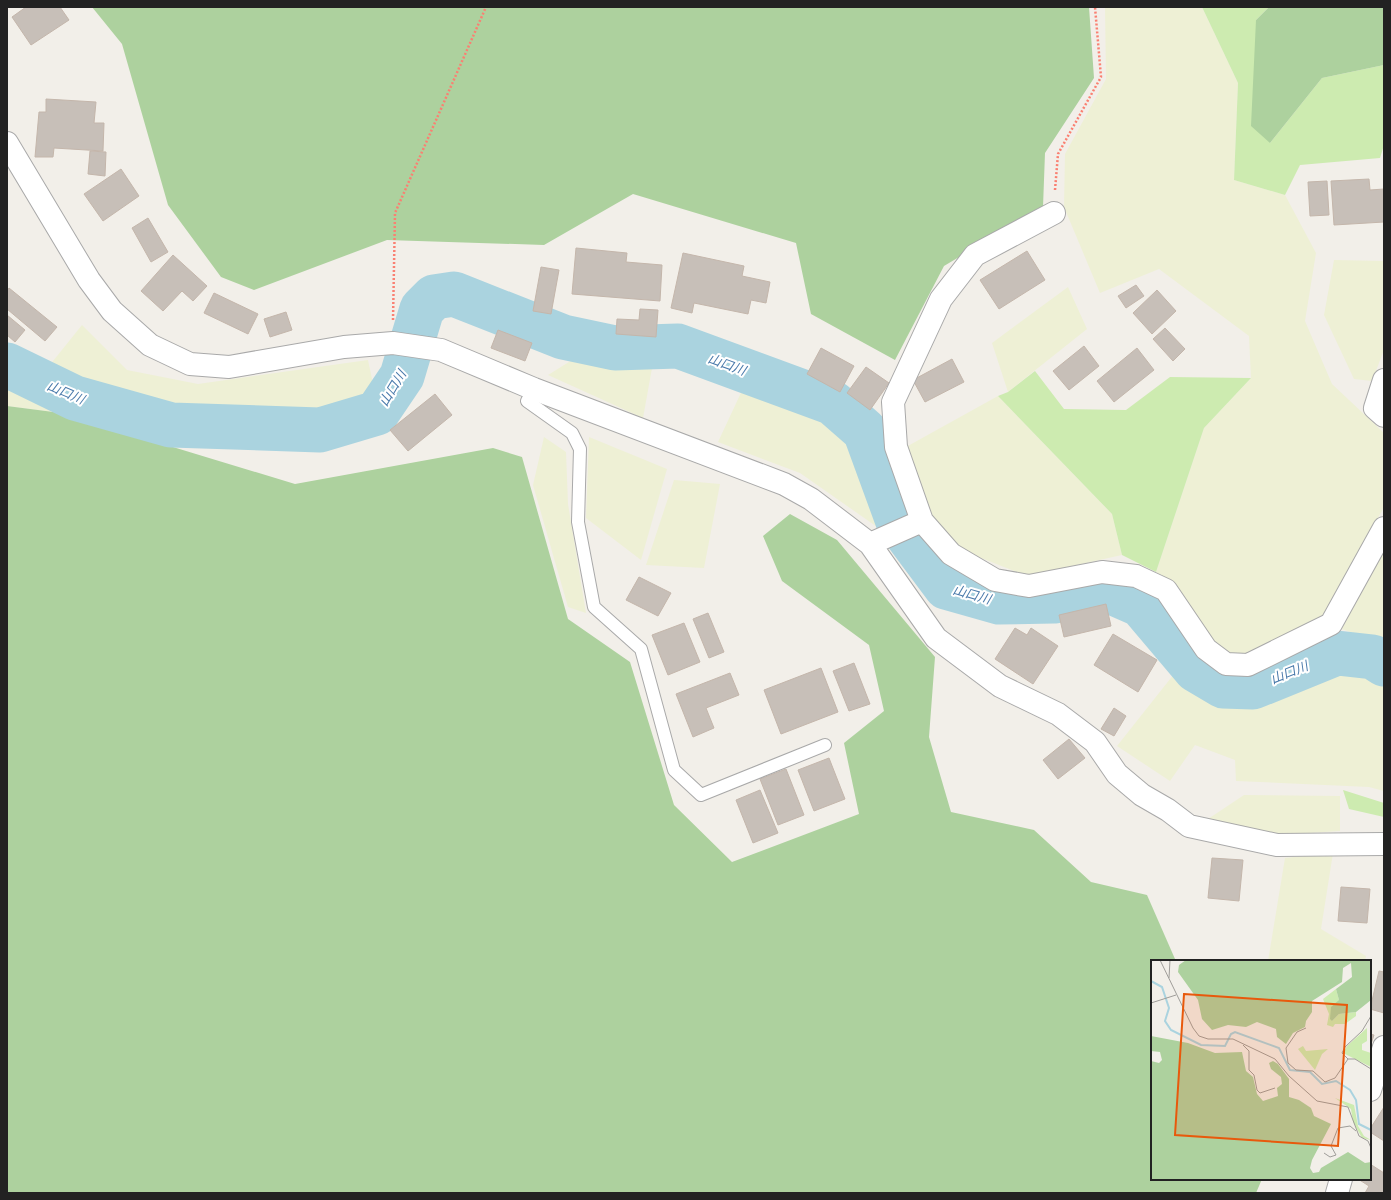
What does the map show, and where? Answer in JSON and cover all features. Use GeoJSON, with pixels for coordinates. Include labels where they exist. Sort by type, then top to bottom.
{"type":"FeatureCollection","features":[{"type":"Feature","properties":{"kind":"street"},"geometry":{"type":"LineString","coordinates":[[7,142],[89,280],[112,311],[150,345],[190,364],[229,367],[344,347],[393,343],[442,350],[534,388],[784,484],[812,499],[870,544],[936,638],[1000,686],[1058,714],[1095,742],[1117,774],[1142,795],[1168,810],[1189,826],[1277,845],[1384,844]]}},
{"type":"Feature","properties":{"kind":"street"},"geometry":{"type":"LineString","coordinates":[[1054,213],[975,255],[942,299],[893,402],[896,447],[922,522],[951,554],[995,580],[1029,586],[1102,572],[1136,576],[1166,590],[1206,649],[1226,664],[1248,665],[1331,624],[1384,528]]}},
{"type":"Feature","properties":{"kind":"street"},"geometry":{"type":"LineString","coordinates":[[1384,380],[1375,408],[1384,416]]}},
{"type":"Feature","properties":{"kind":"street"},"geometry":{"type":"LineString","coordinates":[[870,544],[922,522]]}},
{"type":"Feature","properties":{"kind":"street"},"geometry":{"type":"LineString","coordinates":[[1371,1087],[1384,1047]]}},
{"type":"Feature","properties":{"kind":"street"},"geometry":{"type":"LineString","coordinates":[[1337,1193],[1341,1180]]}},
{"type":"Feature","properties":{"kind":"lane"},"geometry":{"type":"LineString","coordinates":[[534,388],[527,401],[572,433],[580,449],[578,522],[594,607],[641,649],[674,770],[701,794],[825,745]]}},
{"type":"Feature","properties":{"kind":"path"},"geometry":{"type":"LineString","coordinates":[[393,343],[395,213],[486,7]]}},
{"type":"Feature","properties":{"kind":"path"},"geometry":{"type":"LineString","coordinates":[[1054,213],[1058,154],[1101,77],[1095,7]]}},
{"type":"Feature","properties":{"kind":"green space"},"geometry":{"type":"Polygon","coordinates":[[[92,7],[1089,7],[1094,78],[1045,153],[1043,207],[944,266],[895,360],[811,314],[796,243],[633,194],[544,245],[387,240],[254,290],[221,277],[168,205],[122,44],[92,7]]]}},
{"type":"Feature","properties":{"kind":"green space"},"geometry":{"type":"Polygon","coordinates":[[[1105,7],[1202,7],[1238,83],[1234,180],[1285,195],[1316,253],[1305,321],[1332,384],[1384,433],[1384,507],[1324,616],[1245,658],[1217,648],[1156,572],[1204,428],[1251,378],[1249,336],[1159,269],[1100,293],[1064,207],[1065,154],[1106,79],[1105,7]]]}},
{"type":"Feature","properties":{"kind":"green space"},"geometry":{"type":"Polygon","coordinates":[[[1202,7],[1269,7],[1256,20],[1270,143],[1322,78],[1384,65],[1384,145],[1380,158],[1300,165],[1285,195],[1234,180],[1238,83],[1202,7]]]}},
{"type":"Feature","properties":{"kind":"green space"},"geometry":{"type":"Polygon","coordinates":[[[1269,7],[1384,7],[1384,65],[1322,78],[1270,143],[1251,126],[1256,20],[1269,7]]]}},
{"type":"Feature","properties":{"kind":"green space"},"geometry":{"type":"Polygon","coordinates":[[[1334,260],[1384,261],[1384,350],[1372,381],[1354,379],[1324,315],[1334,260]]]}},
{"type":"Feature","properties":{"kind":"green space"},"geometry":{"type":"Polygon","coordinates":[[[1068,287],[1087,329],[1008,392],[992,343],[1068,287]]]}},
{"type":"Feature","properties":{"kind":"green space"},"geometry":{"type":"Polygon","coordinates":[[[82,325],[127,370],[198,384],[368,360],[376,398],[344,412],[178,413],[97,392],[49,366],[82,325]]]}},
{"type":"Feature","properties":{"kind":"green space"},"geometry":{"type":"Polygon","coordinates":[[[585,352],[654,357],[643,418],[548,375],[585,352]]]}},
{"type":"Feature","properties":{"kind":"green space"},"geometry":{"type":"Polygon","coordinates":[[[1035,371],[1064,409],[1126,410],[1170,377],[1251,378],[1204,428],[1156,572],[1122,555],[1112,514],[998,396],[1008,392],[1035,371]]]}},
{"type":"Feature","properties":{"kind":"green space"},"geometry":{"type":"Polygon","coordinates":[[[746,382],[852,428],[880,529],[800,473],[718,442],[746,382]]]}},
{"type":"Feature","properties":{"kind":"green space"},"geometry":{"type":"Polygon","coordinates":[[[7,383],[61,413],[7,406],[7,383]]]}},
{"type":"Feature","properties":{"kind":"green space"},"geometry":{"type":"Polygon","coordinates":[[[998,396],[1112,514],[1122,555],[1027,576],[966,552],[935,523],[906,447],[998,396]]]}},
{"type":"Feature","properties":{"kind":"green space"},"geometry":{"type":"Polygon","coordinates":[[[7,406],[61,413],[295,484],[493,448],[522,457],[568,619],[630,662],[674,805],[732,862],[859,814],[844,743],[884,711],[869,645],[782,581],[763,536],[790,514],[837,540],[935,657],[929,737],[951,812],[1034,830],[1091,882],[1147,895],[1175,959],[1177,960],[1151,960],[1151,1180],[1262,1180],[1256,1193],[7,1193],[7,406]]]}},
{"type":"Feature","properties":{"kind":"green space"},"geometry":{"type":"Polygon","coordinates":[[[544,437],[566,452],[568,504],[586,613],[568,607],[533,485],[544,437]]]}},
{"type":"Feature","properties":{"kind":"green space"},"geometry":{"type":"Polygon","coordinates":[[[589,437],[667,469],[641,560],[586,518],[589,437]]]}},
{"type":"Feature","properties":{"kind":"green space"},"geometry":{"type":"Polygon","coordinates":[[[674,480],[720,484],[704,568],[646,565],[674,480]]]}},
{"type":"Feature","properties":{"kind":"green space"},"geometry":{"type":"Polygon","coordinates":[[[1384,548],[1384,644],[1342,629],[1384,548]]]}},
{"type":"Feature","properties":{"kind":"green space"},"geometry":{"type":"Polygon","coordinates":[[[1349,664],[1384,683],[1384,791],[1369,787],[1236,781],[1235,760],[1195,745],[1170,781],[1117,746],[1178,669],[1223,700],[1256,701],[1349,664]]]}},
{"type":"Feature","properties":{"kind":"green space"},"geometry":{"type":"Polygon","coordinates":[[[1343,790],[1384,803],[1384,817],[1349,809],[1343,790]]]}},
{"type":"Feature","properties":{"kind":"green space"},"geometry":{"type":"Polygon","coordinates":[[[1244,795],[1340,796],[1340,831],[1277,835],[1205,821],[1244,795]]]}},
{"type":"Feature","properties":{"kind":"green space"},"geometry":{"type":"Polygon","coordinates":[[[1333,853],[1321,929],[1366,956],[1365,960],[1268,960],[1285,858],[1333,853]]]}},
{"type":"Feature","properties":{"kind":"building"},"geometry":{"type":"Polygon","coordinates":[[[26,7],[60,7],[69,20],[31,45],[12,17],[26,7]]]}},
{"type":"Feature","properties":{"kind":"building"},"geometry":{"type":"Polygon","coordinates":[[[46,99],[96,102],[94,123],[104,123],[103,151],[54,148],[53,157],[35,157],[39,112],[46,112],[46,99]]]}},
{"type":"Feature","properties":{"kind":"building"},"geometry":{"type":"Polygon","coordinates":[[[90,151],[106,152],[105,176],[88,174],[90,151]]]}},
{"type":"Feature","properties":{"kind":"building"},"geometry":{"type":"Polygon","coordinates":[[[121,169],[139,196],[103,221],[84,194],[121,169]]]}},
{"type":"Feature","properties":{"kind":"building"},"geometry":{"type":"Polygon","coordinates":[[[1369,179],[1370,190],[1384,189],[1384,222],[1334,225],[1331,181],[1369,179]]]}},
{"type":"Feature","properties":{"kind":"building"},"geometry":{"type":"Polygon","coordinates":[[[1327,181],[1329,215],[1310,216],[1308,182],[1327,181]]]}},
{"type":"Feature","properties":{"kind":"building"},"geometry":{"type":"Polygon","coordinates":[[[148,218],[168,252],[151,262],[132,228],[148,218]]]}},
{"type":"Feature","properties":{"kind":"building"},"geometry":{"type":"Polygon","coordinates":[[[576,248],[627,253],[626,262],[662,265],[660,301],[572,294],[576,248]]]}},
{"type":"Feature","properties":{"kind":"building"},"geometry":{"type":"Polygon","coordinates":[[[1027,251],[1045,280],[999,309],[980,280],[1027,251]]]}},
{"type":"Feature","properties":{"kind":"building"},"geometry":{"type":"Polygon","coordinates":[[[683,253],[744,266],[742,276],[770,282],[766,303],[751,300],[748,314],[694,303],[692,313],[671,308],[683,253]]]}},
{"type":"Feature","properties":{"kind":"building"},"geometry":{"type":"Polygon","coordinates":[[[173,255],[207,286],[193,301],[182,291],[163,311],[141,291],[173,255]]]}},
{"type":"Feature","properties":{"kind":"building"},"geometry":{"type":"Polygon","coordinates":[[[541,267],[559,270],[551,314],[533,311],[541,267]]]}},
{"type":"Feature","properties":{"kind":"building"},"geometry":{"type":"Polygon","coordinates":[[[1136,285],[1144,296],[1126,308],[1118,296],[1136,285]]]}},
{"type":"Feature","properties":{"kind":"building"},"geometry":{"type":"Polygon","coordinates":[[[9,288],[57,327],[45,341],[7,309],[7,291],[9,288]]]}},
{"type":"Feature","properties":{"kind":"building"},"geometry":{"type":"Polygon","coordinates":[[[1157,290],[1176,311],[1152,334],[1133,313],[1157,290]]]}},
{"type":"Feature","properties":{"kind":"building"},"geometry":{"type":"Polygon","coordinates":[[[214,293],[258,314],[248,334],[204,313],[214,293]]]}},
{"type":"Feature","properties":{"kind":"building"},"geometry":{"type":"Polygon","coordinates":[[[640,309],[658,310],[656,337],[616,334],[617,319],[639,320],[640,309]]]}},
{"type":"Feature","properties":{"kind":"building"},"geometry":{"type":"Polygon","coordinates":[[[286,312],[292,330],[270,337],[264,319],[286,312]]]}},
{"type":"Feature","properties":{"kind":"building"},"geometry":{"type":"Polygon","coordinates":[[[7,315],[25,330],[15,342],[7,335],[7,315]]]}},
{"type":"Feature","properties":{"kind":"building"},"geometry":{"type":"Polygon","coordinates":[[[1165,328],[1185,349],[1173,361],[1153,339],[1165,328]]]}},
{"type":"Feature","properties":{"kind":"building"},"geometry":{"type":"Polygon","coordinates":[[[498,330],[532,343],[525,361],[491,348],[498,330]]]}},
{"type":"Feature","properties":{"kind":"building"},"geometry":{"type":"Polygon","coordinates":[[[1084,346],[1099,366],[1069,390],[1053,371],[1084,346]]]}},
{"type":"Feature","properties":{"kind":"building"},"geometry":{"type":"Polygon","coordinates":[[[821,348],[854,366],[840,392],[807,374],[821,348]]]}},
{"type":"Feature","properties":{"kind":"building"},"geometry":{"type":"Polygon","coordinates":[[[1137,348],[1154,370],[1114,402],[1097,381],[1137,348]]]}},
{"type":"Feature","properties":{"kind":"building"},"geometry":{"type":"Polygon","coordinates":[[[952,359],[964,382],[925,402],[913,380],[952,359]]]}},
{"type":"Feature","properties":{"kind":"building"},"geometry":{"type":"Polygon","coordinates":[[[866,367],[889,383],[870,410],[847,393],[866,367]]]}},
{"type":"Feature","properties":{"kind":"building"},"geometry":{"type":"Polygon","coordinates":[[[435,394],[452,415],[408,451],[390,430],[435,394]]]}},
{"type":"Feature","properties":{"kind":"building"},"geometry":{"type":"Polygon","coordinates":[[[639,577],[671,593],[658,616],[626,600],[639,577]]]}},
{"type":"Feature","properties":{"kind":"building"},"geometry":{"type":"Polygon","coordinates":[[[1106,604],[1111,626],[1064,637],[1059,615],[1106,604]]]}},
{"type":"Feature","properties":{"kind":"building"},"geometry":{"type":"Polygon","coordinates":[[[708,613],[724,652],[709,658],[693,619],[708,613]]]}},
{"type":"Feature","properties":{"kind":"building"},"geometry":{"type":"Polygon","coordinates":[[[684,623],[700,662],[668,675],[652,635],[684,623]]]}},
{"type":"Feature","properties":{"kind":"building"},"geometry":{"type":"Polygon","coordinates":[[[1015,628],[1027,635],[1031,628],[1058,646],[1033,684],[995,659],[1015,628]]]}},
{"type":"Feature","properties":{"kind":"building"},"geometry":{"type":"Polygon","coordinates":[[[1113,634],[1157,660],[1138,692],[1094,665],[1113,634]]]}},
{"type":"Feature","properties":{"kind":"building"},"geometry":{"type":"Polygon","coordinates":[[[854,663],[870,704],[849,711],[833,671],[854,663]]]}},
{"type":"Feature","properties":{"kind":"building"},"geometry":{"type":"Polygon","coordinates":[[[821,668],[838,712],[781,734],[764,690],[821,668]]]}},
{"type":"Feature","properties":{"kind":"building"},"geometry":{"type":"Polygon","coordinates":[[[730,673],[739,695],[706,708],[714,728],[693,737],[676,694],[730,673]]]}},
{"type":"Feature","properties":{"kind":"building"},"geometry":{"type":"Polygon","coordinates":[[[1114,708],[1126,716],[1114,736],[1101,729],[1114,708]]]}},
{"type":"Feature","properties":{"kind":"building"},"geometry":{"type":"Polygon","coordinates":[[[1069,739],[1085,758],[1058,779],[1043,760],[1069,739]]]}},
{"type":"Feature","properties":{"kind":"building"},"geometry":{"type":"Polygon","coordinates":[[[829,758],[845,799],[814,811],[798,770],[829,758]]]}},
{"type":"Feature","properties":{"kind":"building"},"geometry":{"type":"Polygon","coordinates":[[[786,769],[804,815],[778,825],[760,779],[786,769]]]}},
{"type":"Feature","properties":{"kind":"building"},"geometry":{"type":"Polygon","coordinates":[[[760,790],[778,833],[753,843],[736,800],[760,790]]]}},
{"type":"Feature","properties":{"kind":"building"},"geometry":{"type":"Polygon","coordinates":[[[1212,858],[1243,860],[1239,901],[1208,898],[1212,858]]]}},
{"type":"Feature","properties":{"kind":"building"},"geometry":{"type":"Polygon","coordinates":[[[1341,887],[1370,889],[1367,923],[1338,921],[1341,887]]]}},
{"type":"Feature","properties":{"kind":"building"},"geometry":{"type":"Polygon","coordinates":[[[1379,971],[1384,972],[1384,1013],[1371,1009],[1379,971]]]}},
{"type":"Feature","properties":{"kind":"building"},"geometry":{"type":"Polygon","coordinates":[[[1371,1034],[1374,1035],[1371,1044],[1371,1034]]]}},
{"type":"Feature","properties":{"kind":"building"},"geometry":{"type":"Polygon","coordinates":[[[1384,1107],[1384,1141],[1371,1133],[1371,1127],[1384,1107]]]}},
{"type":"Feature","properties":{"kind":"building"},"geometry":{"type":"Polygon","coordinates":[[[1371,1165],[1384,1173],[1384,1193],[1365,1193],[1369,1186],[1360,1180],[1371,1180],[1371,1165]]]}},
{"type":"Feature","properties":{"kind":"waterway","name":"山口川"},"geometry":{"type":"LineString","coordinates":[[7,365],[75,398],[171,425],[320,430],[377,413],[402,376],[422,309],[434,297],[454,294],[563,337],[615,348],[678,346],[833,403],[865,431],[899,524],[946,587],[999,602],[1054,601],[1109,591],[1141,605],[1196,670],[1223,686],[1253,687],[1337,653],[1373,657],[1384,664]]}}]}
